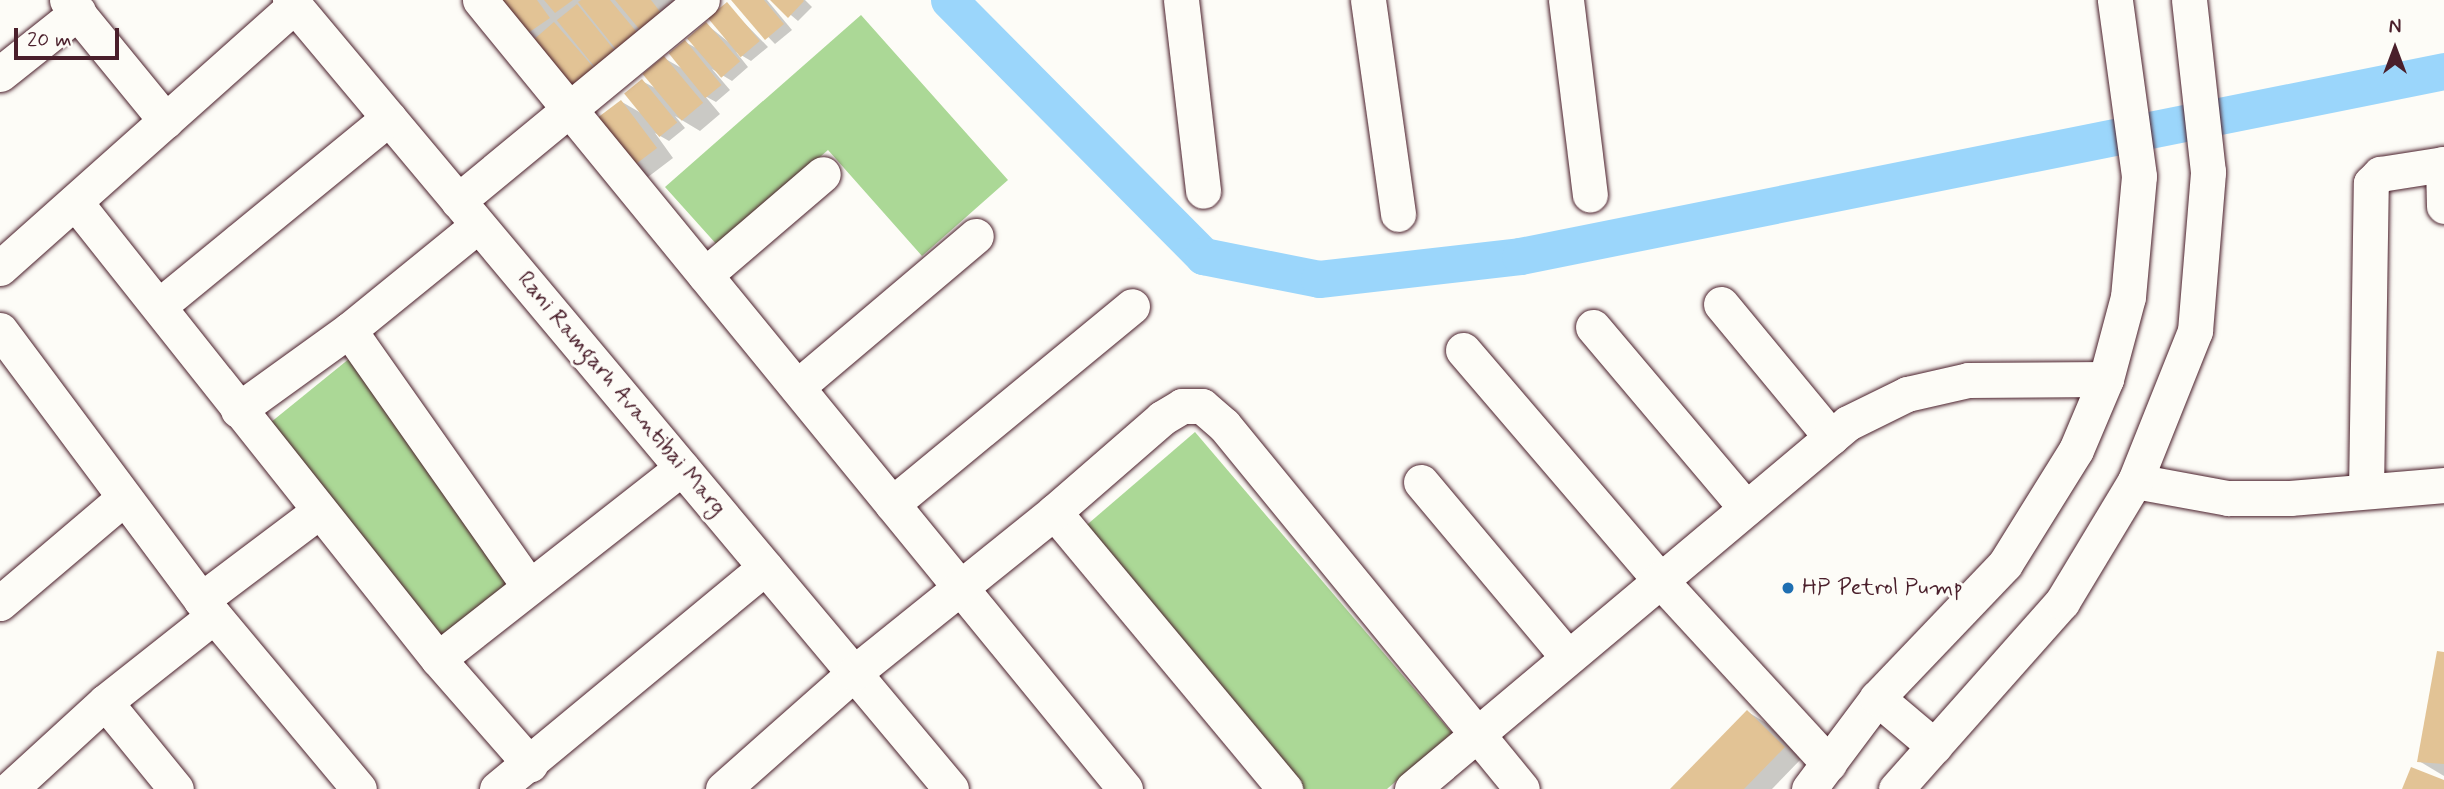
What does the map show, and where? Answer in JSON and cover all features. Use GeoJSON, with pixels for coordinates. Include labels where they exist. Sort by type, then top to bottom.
{"type":"FeatureCollection","features":[{"type":"Feature","properties":{"kind":"street"},"geometry":{"type":"LineString","coordinates":[[480,0],[1125,789]]}},
{"type":"Feature","properties":{"kind":"street"},"geometry":{"type":"LineString","coordinates":[[238,410],[349,330],[468,213],[568,109],[702,0]]}},
{"type":"Feature","properties":{"kind":"street"},"geometry":{"type":"LineString","coordinates":[[1181,0],[1203,191]]}},
{"type":"Feature","properties":{"kind":"street"},"geometry":{"type":"LineString","coordinates":[[1368,0],[1398,214]]}},
{"type":"Feature","properties":{"kind":"street"},"geometry":{"type":"LineString","coordinates":[[1566,0],[1590,195]]}},
{"type":"Feature","properties":{"kind":"street"},"geometry":{"type":"LineString","coordinates":[[1463,350],[1660,579],[1819,777],[1877,698],[2005,564],[2076,450],[2106,379],[2129,297],[2139,176],[2115,0]]}},
{"type":"Feature","properties":{"kind":"street"},"geometry":{"type":"LineString","coordinates":[[1896,789],[2062,601],[2135,481],[2195,331],[2208,172],[2198,61],[2189,0]]}},
{"type":"Feature","properties":{"kind":"street"},"geometry":{"type":"LineString","coordinates":[[0,268],[166,121],[292,3]]}},
{"type":"Feature","properties":{"kind":"street","name":"Rani Ramgarh Avantibai Marg"},"geometry":{"type":"LineString","coordinates":[[292,3],[951,789]]}},
{"type":"Feature","properties":{"kind":"street"},"geometry":{"type":"LineString","coordinates":[[0,74],[73,6],[166,121]]}},
{"type":"Feature","properties":{"kind":"street"},"geometry":{"type":"LineString","coordinates":[[159,306],[389,118]]}},
{"type":"Feature","properties":{"kind":"street"},"geometry":{"type":"LineString","coordinates":[[2366,491],[2371,183],[2380,174],[2443,164],[2444,206]]}},
{"type":"Feature","properties":{"kind":"street"},"geometry":{"type":"LineString","coordinates":[[705,275],[823,174]]}},
{"type":"Feature","properties":{"kind":"street"},"geometry":{"type":"LineString","coordinates":[[75,202],[438,659],[530,764]]}},
{"type":"Feature","properties":{"kind":"street"},"geometry":{"type":"LineString","coordinates":[[797,387],[976,236]]}},
{"type":"Feature","properties":{"kind":"street"},"geometry":{"type":"LineString","coordinates":[[1721,304],[1831,437]]}},
{"type":"Feature","properties":{"kind":"street"},"geometry":{"type":"LineString","coordinates":[[892,503],[1132,306]]}},
{"type":"Feature","properties":{"kind":"street"},"geometry":{"type":"LineString","coordinates":[[1593,327],[1746,508]]}},
{"type":"Feature","properties":{"kind":"street"},"geometry":{"type":"LineString","coordinates":[[0,330],[208,608],[359,789]]}},
{"type":"Feature","properties":{"kind":"street"},"geometry":{"type":"LineString","coordinates":[[349,330],[529,586]]}},
{"type":"Feature","properties":{"kind":"street"},"geometry":{"type":"LineString","coordinates":[[1412,789],[1475,733],[1848,423],[1907,394],[1968,380],[2106,379]]}},
{"type":"Feature","properties":{"kind":"street"},"geometry":{"type":"LineString","coordinates":[[723,789],[854,673],[1054,512],[1162,418],[1182,406],[1202,406],[1224,425],[1522,789]]}},
{"type":"Feature","properties":{"kind":"street"},"geometry":{"type":"LineString","coordinates":[[438,659],[682,468]]}},
{"type":"Feature","properties":{"kind":"street"},"geometry":{"type":"LineString","coordinates":[[2135,481],[2228,498],[2444,485]]}},
{"type":"Feature","properties":{"kind":"street"},"geometry":{"type":"LineString","coordinates":[[1421,482],[1567,656]]}},
{"type":"Feature","properties":{"kind":"street"},"geometry":{"type":"LineString","coordinates":[[0,603],[124,498]]}},
{"type":"Feature","properties":{"kind":"street"},"geometry":{"type":"LineString","coordinates":[[9,789],[319,511]]}},
{"type":"Feature","properties":{"kind":"street"},"geometry":{"type":"LineString","coordinates":[[1054,512],[1285,789]]}},
{"type":"Feature","properties":{"kind":"street"},"geometry":{"type":"LineString","coordinates":[[497,789],[765,567]]}},
{"type":"Feature","properties":{"kind":"street"},"geometry":{"type":"LineString","coordinates":[[1877,698],[1934,746]]}},
{"type":"Feature","properties":{"kind":"street"},"geometry":{"type":"LineString","coordinates":[[105,702],[176,789]]}},
{"type":"Feature","properties":{"kind":"green space"},"geometry":{"type":"Polygon","coordinates":[[[861,15],[1008,180],[922,256],[828,150],[718,246],[665,187],[861,15]]]}},
{"type":"Feature","properties":{"kind":"green space"},"geometry":{"type":"Polygon","coordinates":[[[355,354],[546,590],[454,665],[263,429],[355,354]]]}},
{"type":"Feature","properties":{"kind":"green space"},"geometry":{"type":"Polygon","coordinates":[[[1195,432],[1452,733],[1387,789],[1304,789],[1082,529],[1195,432]]]}},
{"type":"Feature","properties":{"kind":"building"},"geometry":{"type":"Polygon","coordinates":[[[500,0],[537,0],[550,18],[525,35],[500,0]]]}},
{"type":"Feature","properties":{"kind":"building"},"geometry":{"type":"Polygon","coordinates":[[[544,0],[573,0],[555,13],[544,0]]]}},
{"type":"Feature","properties":{"kind":"building"},"geometry":{"type":"Polygon","coordinates":[[[610,0],[640,36],[619,53],[578,2],[610,0]]]}},
{"type":"Feature","properties":{"kind":"building"},"geometry":{"type":"Polygon","coordinates":[[[615,0],[651,0],[661,13],[640,30],[615,0]]]}},
{"type":"Feature","properties":{"kind":"building"},"geometry":{"type":"Polygon","coordinates":[[[731,0],[764,0],[784,24],[765,40],[731,0]]]}},
{"type":"Feature","properties":{"kind":"building"},"geometry":{"type":"Polygon","coordinates":[[[770,0],[803,0],[804,1],[788,18],[770,0]]]}},
{"type":"Feature","properties":{"kind":"building"},"geometry":{"type":"Polygon","coordinates":[[[727,2],[760,41],[741,57],[708,18],[727,2]]]}},
{"type":"Feature","properties":{"kind":"building"},"geometry":{"type":"Polygon","coordinates":[[[577,4],[617,53],[596,69],[557,20],[577,4]]]}},
{"type":"Feature","properties":{"kind":"building"},"geometry":{"type":"Polygon","coordinates":[[[554,22],[594,68],[571,88],[531,42],[554,22]]]}},
{"type":"Feature","properties":{"kind":"building"},"geometry":{"type":"Polygon","coordinates":[[[706,22],[740,61],[721,78],[687,38],[706,22]]]}},
{"type":"Feature","properties":{"kind":"building"},"geometry":{"type":"Polygon","coordinates":[[[685,40],[722,85],[705,98],[669,53],[685,40]]]}},
{"type":"Feature","properties":{"kind":"building"},"geometry":{"type":"Polygon","coordinates":[[[664,56],[703,103],[682,121],[643,74],[664,56]]]}},
{"type":"Feature","properties":{"kind":"building"},"geometry":{"type":"Polygon","coordinates":[[[642,79],[677,123],[659,137],[624,93],[642,79]]]}},
{"type":"Feature","properties":{"kind":"building"},"geometry":{"type":"Polygon","coordinates":[[[621,100],[657,148],[630,168],[594,120],[621,100]]]}},
{"type":"Feature","properties":{"kind":"building"},"geometry":{"type":"Polygon","coordinates":[[[2437,651],[2444,652],[2444,764],[2417,762],[2437,651]]]}},
{"type":"Feature","properties":{"kind":"building"},"geometry":{"type":"Polygon","coordinates":[[[1747,710],[1785,747],[1744,789],[1670,789],[1747,710]]]}},
{"type":"Feature","properties":{"kind":"building"},"geometry":{"type":"Polygon","coordinates":[[[2411,767],[2444,780],[2444,789],[2402,789],[2411,767]]]}},
{"type":"Feature","properties":{"kind":"waterway"},"geometry":{"type":"LineString","coordinates":[[949,0],[1203,256],[1319,279],[1520,256],[2444,71]]}},
{"type":"Feature","properties":{"kind":"place","name":"HP Petrol Pump"},"geometry":{"type":"Point","coordinates":[1788,588]}}]}
